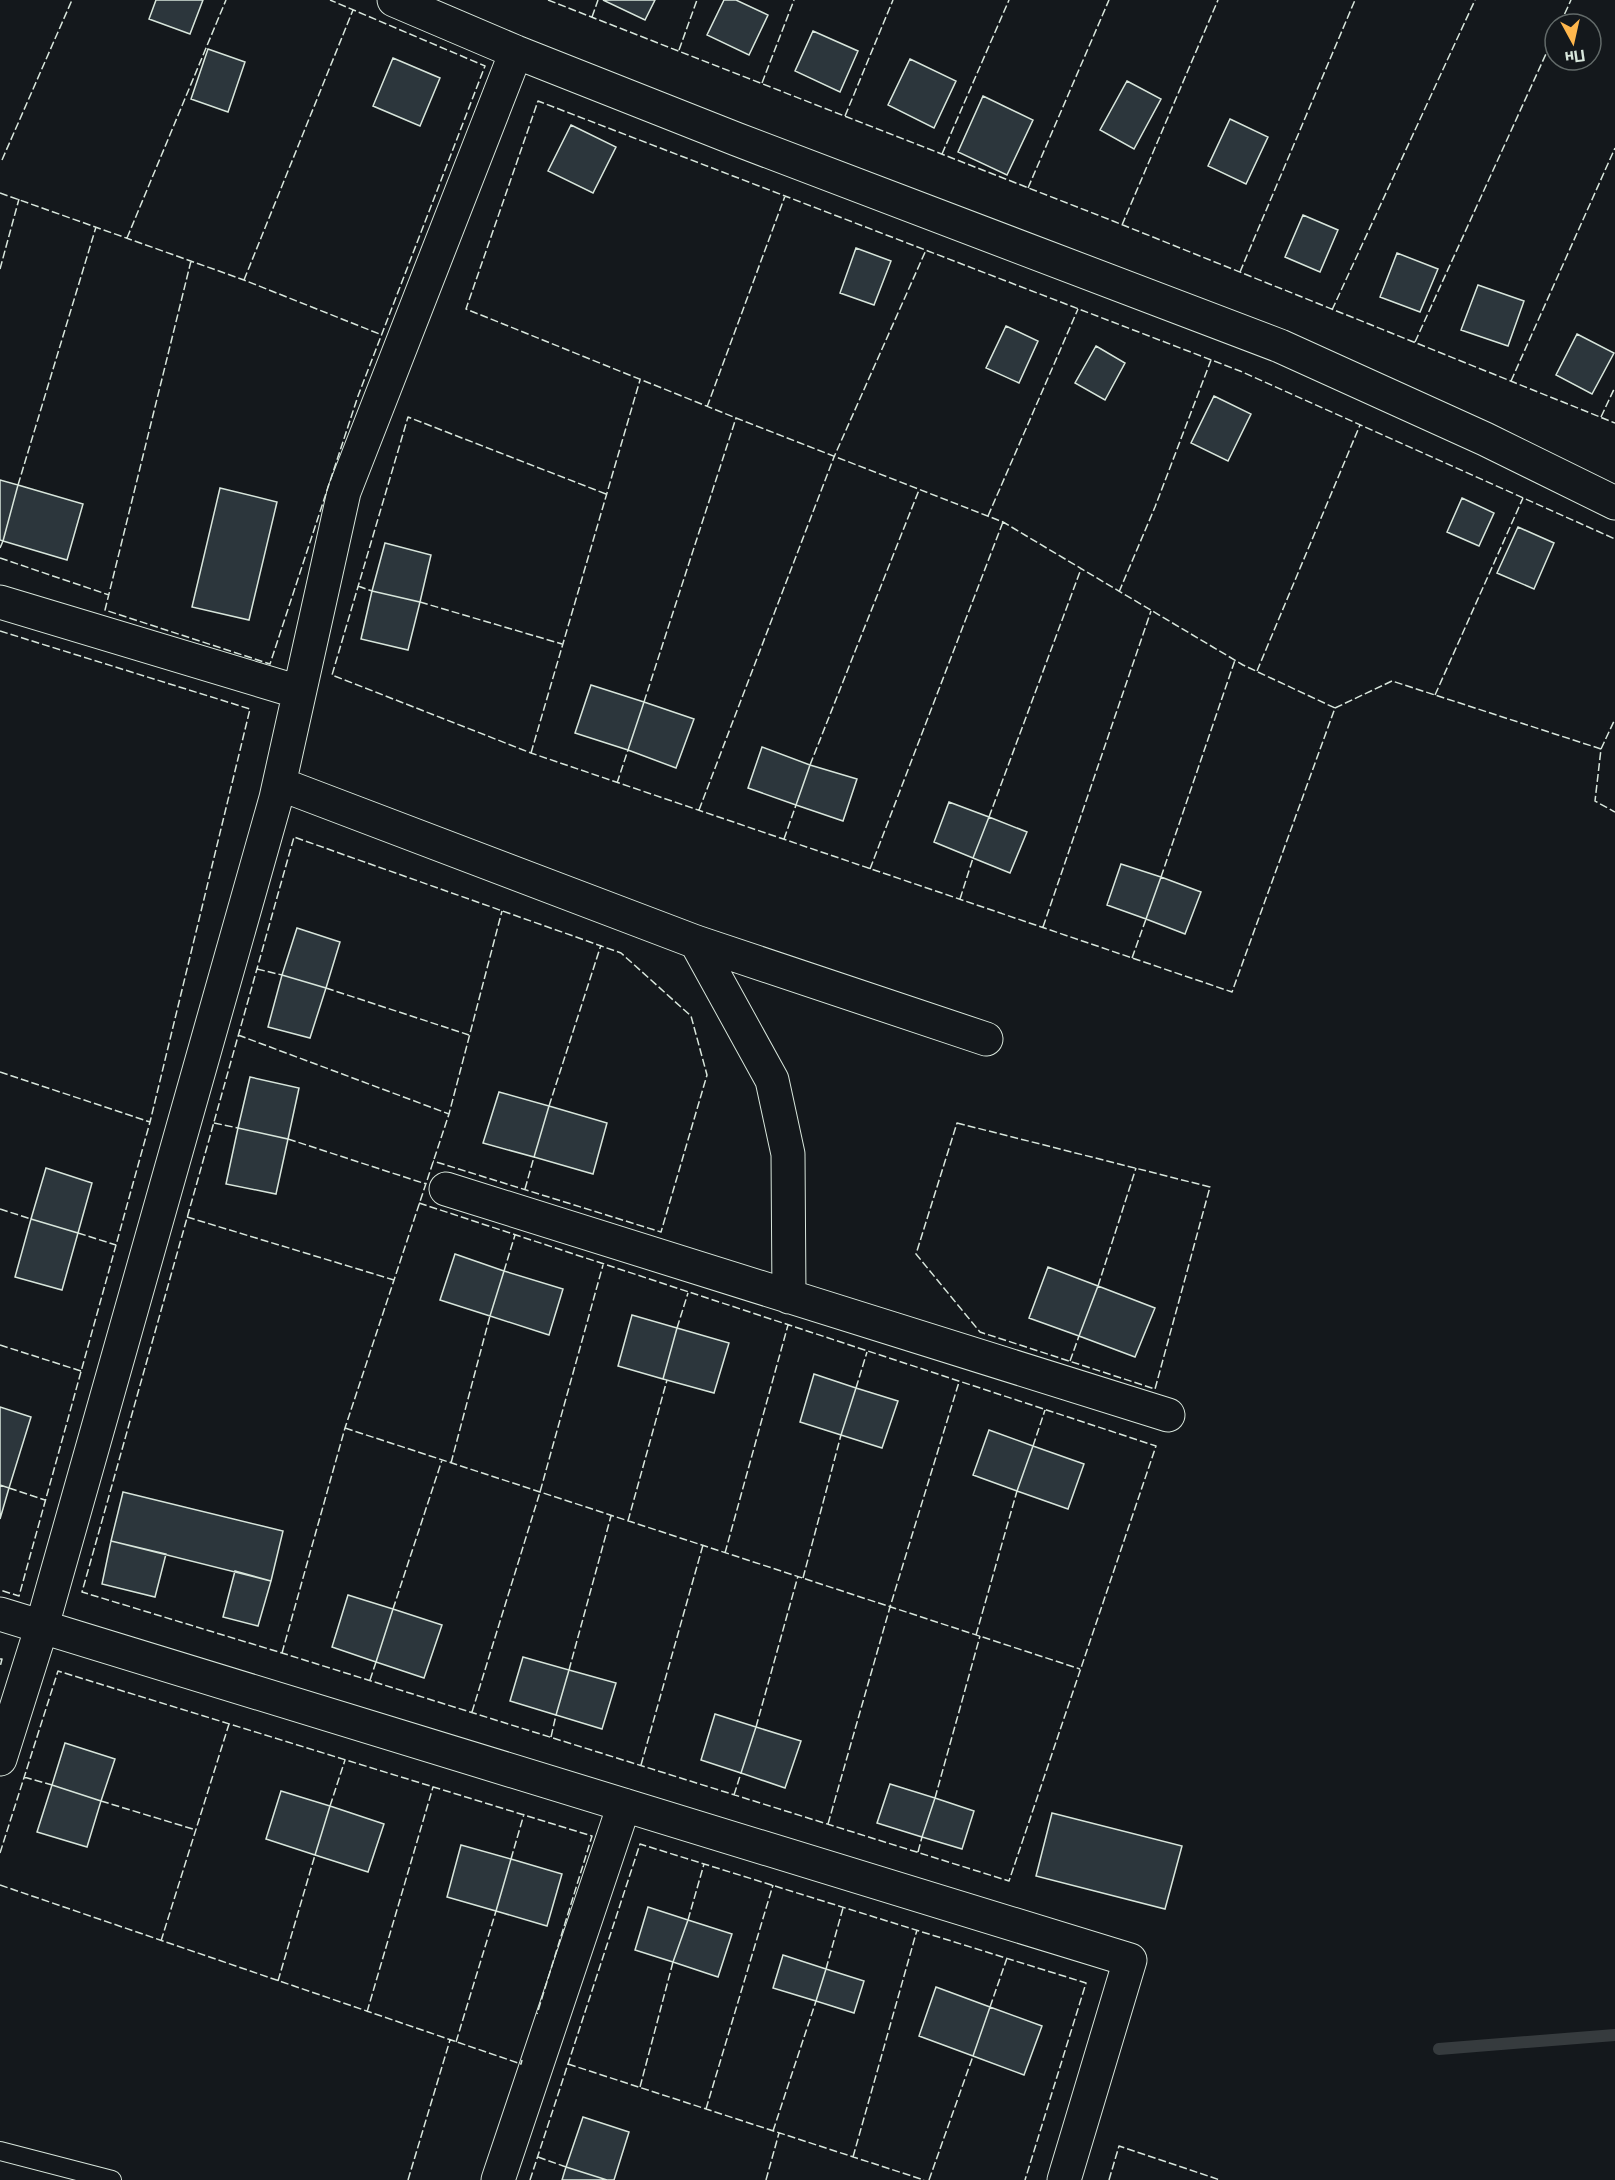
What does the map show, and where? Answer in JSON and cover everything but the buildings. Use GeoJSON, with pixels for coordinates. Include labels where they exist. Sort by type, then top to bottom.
{"type":"FeatureCollection","features":[{"type":"Feature","properties":{"kind":"street"},"geometry":{"type":"LineString","coordinates":[[394,0],[516,52],[736,139],[1280,346],[1485,439],[1615,503]]}},
{"type":"Feature","properties":{"kind":"street"},"geometry":{"type":"LineString","coordinates":[[0,1759],[42,1626],[280,784],[344,492],[516,52]]}},
{"type":"Feature","properties":{"kind":"street"},"geometry":{"type":"LineString","coordinates":[[0,602],[300,692]]}},
{"type":"Feature","properties":{"kind":"street"},"geometry":{"type":"LineString","coordinates":[[280,784],[696,942],[986,1039]]}},
{"type":"Feature","properties":{"kind":"street"},"geometry":{"type":"LineString","coordinates":[[696,942],[772,1080],[788,1154],[789,1297]]}},
{"type":"Feature","properties":{"kind":"street"},"geometry":{"type":"LineString","coordinates":[[446,1189],[1168,1415]]}},
{"type":"Feature","properties":{"kind":"street"},"geometry":{"type":"LineString","coordinates":[[0,1614],[1130,1959],[1064,2180]]}},
{"type":"Feature","properties":{"kind":"street"},"geometry":{"type":"LineString","coordinates":[[498,2180],[624,1805]]}},
{"type":"Feature","properties":{"kind":"lane"},"geometry":{"type":"LineString","coordinates":[[0,2151],[112,2180]]}},
{"type":"Feature","properties":{"kind":"waterway"},"geometry":{"type":"LineString","coordinates":[[1439,2049],[1615,2035]]}},
{"type":"Feature","properties":{"kind":"fence"},"geometry":{"type":"LineString","coordinates":[[2,160],[72,0]]}},
{"type":"Feature","properties":{"kind":"fence"},"geometry":{"type":"LineString","coordinates":[[127,238],[226,0]]}},
{"type":"Feature","properties":{"kind":"fence"},"geometry":{"type":"LineString","coordinates":[[191,261],[105,610],[270,664],[358,396],[485,66],[330,0]]}},
{"type":"Feature","properties":{"kind":"fence"},"geometry":{"type":"LineString","coordinates":[[548,0],[1113,221],[1615,423]]}},
{"type":"Feature","properties":{"kind":"fence"},"geometry":{"type":"LineString","coordinates":[[592,17],[598,0]]}},
{"type":"Feature","properties":{"kind":"fence"},"geometry":{"type":"LineString","coordinates":[[679,50],[697,0]]}},
{"type":"Feature","properties":{"kind":"fence"},"geometry":{"type":"LineString","coordinates":[[762,83],[794,0]]}},
{"type":"Feature","properties":{"kind":"fence"},"geometry":{"type":"LineString","coordinates":[[845,116],[893,0]]}},
{"type":"Feature","properties":{"kind":"fence"},"geometry":{"type":"LineString","coordinates":[[942,154],[1009,0]]}},
{"type":"Feature","properties":{"kind":"fence"},"geometry":{"type":"LineString","coordinates":[[1028,188],[1109,0]]}},
{"type":"Feature","properties":{"kind":"fence"},"geometry":{"type":"LineString","coordinates":[[1122,225],[1218,0]]}},
{"type":"Feature","properties":{"kind":"fence"},"geometry":{"type":"LineString","coordinates":[[1240,272],[1355,0]]}},
{"type":"Feature","properties":{"kind":"fence"},"geometry":{"type":"LineString","coordinates":[[1332,310],[1475,0]]}},
{"type":"Feature","properties":{"kind":"fence"},"geometry":{"type":"LineString","coordinates":[[1566,12],[1571,0]]}},
{"type":"Feature","properties":{"kind":"fence"},"geometry":{"type":"LineString","coordinates":[[244,280],[353,10]]}},
{"type":"Feature","properties":{"kind":"fence"},"geometry":{"type":"LineString","coordinates":[[1415,342],[1543,60]]}},
{"type":"Feature","properties":{"kind":"fence"},"geometry":{"type":"LineString","coordinates":[[606,494],[408,417],[332,675],[531,753],[1232,992],[1335,708],[1243,665],[1003,522],[466,309],[538,101],[1240,371],[1615,539]]}},
{"type":"Feature","properties":{"kind":"fence"},"geometry":{"type":"LineString","coordinates":[[1511,381],[1615,148]]}},
{"type":"Feature","properties":{"kind":"fence"},"geometry":{"type":"LineString","coordinates":[[0,193],[244,280],[382,335]]}},
{"type":"Feature","properties":{"kind":"fence"},"geometry":{"type":"LineString","coordinates":[[707,407],[785,196]]}},
{"type":"Feature","properties":{"kind":"fence"},"geometry":{"type":"LineString","coordinates":[[0,269],[19,199]]}},
{"type":"Feature","properties":{"kind":"fence"},"geometry":{"type":"LineString","coordinates":[[18,485],[96,227]]}},
{"type":"Feature","properties":{"kind":"fence"},"geometry":{"type":"LineString","coordinates":[[699,810],[834,457],[926,250]]}},
{"type":"Feature","properties":{"kind":"fence"},"geometry":{"type":"LineString","coordinates":[[988,516],[1078,309]]}},
{"type":"Feature","properties":{"kind":"fence"},"geometry":{"type":"LineString","coordinates":[[1119,592],[1155,507],[1211,360]]}},
{"type":"Feature","properties":{"kind":"fence"},"geometry":{"type":"LineString","coordinates":[[531,753],[640,380]]}},
{"type":"Feature","properties":{"kind":"fence"},"geometry":{"type":"LineString","coordinates":[[1601,417],[1615,387]]}},
{"type":"Feature","properties":{"kind":"fence"},"geometry":{"type":"LineString","coordinates":[[644,702],[736,418]]}},
{"type":"Feature","properties":{"kind":"fence"},"geometry":{"type":"LineString","coordinates":[[1257,671],[1360,425]]}},
{"type":"Feature","properties":{"kind":"fence"},"geometry":{"type":"LineString","coordinates":[[810,765],[919,490]]}},
{"type":"Feature","properties":{"kind":"fence"},"geometry":{"type":"LineString","coordinates":[[1435,695],[1523,498]]}},
{"type":"Feature","properties":{"kind":"fence"},"geometry":{"type":"LineString","coordinates":[[870,869],[1003,522]]}},
{"type":"Feature","properties":{"kind":"fence"},"geometry":{"type":"LineString","coordinates":[[0,548],[3,541]]}},
{"type":"Feature","properties":{"kind":"fence"},"geometry":{"type":"LineString","coordinates":[[0,558],[109,595]]}},
{"type":"Feature","properties":{"kind":"fence"},"geometry":{"type":"LineString","coordinates":[[989,817],[1081,569]]}},
{"type":"Feature","properties":{"kind":"fence"},"geometry":{"type":"LineString","coordinates":[[358,586],[372,591]]}},
{"type":"Feature","properties":{"kind":"fence"},"geometry":{"type":"LineString","coordinates":[[420,602],[562,644]]}},
{"type":"Feature","properties":{"kind":"fence"},"geometry":{"type":"LineString","coordinates":[[1043,927],[1151,611]]}},
{"type":"Feature","properties":{"kind":"fence"},"geometry":{"type":"LineString","coordinates":[[0,631],[250,709],[150,1122],[19,1596],[0,1590]]}},
{"type":"Feature","properties":{"kind":"fence"},"geometry":{"type":"LineString","coordinates":[[1161,877],[1235,660]]}},
{"type":"Feature","properties":{"kind":"fence"},"geometry":{"type":"LineString","coordinates":[[1335,708],[1392,681],[1601,749],[1595,801],[1615,812]]}},
{"type":"Feature","properties":{"kind":"fence"},"geometry":{"type":"LineString","coordinates":[[1601,749],[1615,719]]}},
{"type":"Feature","properties":{"kind":"fence"},"geometry":{"type":"LineString","coordinates":[[617,783],[628,750]]}},
{"type":"Feature","properties":{"kind":"fence"},"geometry":{"type":"LineString","coordinates":[[784,839],[796,805]]}},
{"type":"Feature","properties":{"kind":"fence"},"geometry":{"type":"LineString","coordinates":[[419,1203],[1156,1446],[1009,1881],[82,1592],[294,837],[621,953],[691,1016],[707,1075],[661,1232],[433,1161]]}},
{"type":"Feature","properties":{"kind":"fence"},"geometry":{"type":"LineString","coordinates":[[960,899],[973,858]]}},
{"type":"Feature","properties":{"kind":"fence"},"geometry":{"type":"LineString","coordinates":[[282,1653],[345,1428],[449,1114],[502,911]]}},
{"type":"Feature","properties":{"kind":"fence"},"geometry":{"type":"LineString","coordinates":[[1132,958],[1146,919]]}},
{"type":"Feature","properties":{"kind":"fence"},"geometry":{"type":"LineString","coordinates":[[549,1106],[601,945]]}},
{"type":"Feature","properties":{"kind":"fence"},"geometry":{"type":"LineString","coordinates":[[257,969],[282,975]]}},
{"type":"Feature","properties":{"kind":"fence"},"geometry":{"type":"LineString","coordinates":[[326,988],[469,1035]]}},
{"type":"Feature","properties":{"kind":"fence"},"geometry":{"type":"LineString","coordinates":[[238,1035],[449,1114]]}},
{"type":"Feature","properties":{"kind":"fence"},"geometry":{"type":"LineString","coordinates":[[0,1072],[150,1122]]}},
{"type":"Feature","properties":{"kind":"fence"},"geometry":{"type":"LineString","coordinates":[[214,1123],[238,1128]]}},
{"type":"Feature","properties":{"kind":"fence"},"geometry":{"type":"LineString","coordinates":[[957,1123],[1210,1187],[1155,1389],[980,1332],[916,1254],[957,1123]]}},
{"type":"Feature","properties":{"kind":"fence"},"geometry":{"type":"LineString","coordinates":[[288,1139],[426,1184]]}},
{"type":"Feature","properties":{"kind":"fence"},"geometry":{"type":"LineString","coordinates":[[525,1189],[534,1157]]}},
{"type":"Feature","properties":{"kind":"fence"},"geometry":{"type":"LineString","coordinates":[[1098,1286],[1136,1168]]}},
{"type":"Feature","properties":{"kind":"fence"},"geometry":{"type":"LineString","coordinates":[[0,1209],[31,1219]]}},
{"type":"Feature","properties":{"kind":"fence"},"geometry":{"type":"LineString","coordinates":[[187,1217],[394,1280]]}},
{"type":"Feature","properties":{"kind":"fence"},"geometry":{"type":"LineString","coordinates":[[78,1233],[116,1245]]}},
{"type":"Feature","properties":{"kind":"fence"},"geometry":{"type":"LineString","coordinates":[[504,1271],[515,1235]]}},
{"type":"Feature","properties":{"kind":"fence"},"geometry":{"type":"LineString","coordinates":[[472,1712],[540,1492],[603,1265]]}},
{"type":"Feature","properties":{"kind":"fence"},"geometry":{"type":"LineString","coordinates":[[677,1328],[688,1293]]}},
{"type":"Feature","properties":{"kind":"fence"},"geometry":{"type":"LineString","coordinates":[[451,1463],[490,1316]]}},
{"type":"Feature","properties":{"kind":"fence"},"geometry":{"type":"LineString","coordinates":[[725,1553],[788,1325]]}},
{"type":"Feature","properties":{"kind":"fence"},"geometry":{"type":"LineString","coordinates":[[1070,1361],[1079,1336]]}},
{"type":"Feature","properties":{"kind":"fence"},"geometry":{"type":"LineString","coordinates":[[0,1345],[81,1371]]}},
{"type":"Feature","properties":{"kind":"fence"},"geometry":{"type":"LineString","coordinates":[[856,1388],[867,1352]]}},
{"type":"Feature","properties":{"kind":"fence"},"geometry":{"type":"LineString","coordinates":[[628,1521],[667,1380]]}},
{"type":"Feature","properties":{"kind":"fence"},"geometry":{"type":"LineString","coordinates":[[828,1824],[890,1607],[959,1382]]}},
{"type":"Feature","properties":{"kind":"fence"},"geometry":{"type":"LineString","coordinates":[[1033,1446],[1045,1410]]}},
{"type":"Feature","properties":{"kind":"fence"},"geometry":{"type":"LineString","coordinates":[[345,1428],[1080,1669]]}},
{"type":"Feature","properties":{"kind":"fence"},"geometry":{"type":"LineString","coordinates":[[803,1578],[841,1435]]}},
{"type":"Feature","properties":{"kind":"fence"},"geometry":{"type":"LineString","coordinates":[[393,1609],[442,1460]]}},
{"type":"Feature","properties":{"kind":"fence"},"geometry":{"type":"LineString","coordinates":[[9,1488],[45,1500]]}},
{"type":"Feature","properties":{"kind":"fence"},"geometry":{"type":"LineString","coordinates":[[976,1635],[1017,1491]]}},
{"type":"Feature","properties":{"kind":"fence"},"geometry":{"type":"LineString","coordinates":[[569,1670],[611,1516]]}},
{"type":"Feature","properties":{"kind":"fence"},"geometry":{"type":"LineString","coordinates":[[641,1765],[703,1545]]}},
{"type":"Feature","properties":{"kind":"fence"},"geometry":{"type":"LineString","coordinates":[[756,1727],[798,1576]]}},
{"type":"Feature","properties":{"kind":"fence"},"geometry":{"type":"LineString","coordinates":[[935,1798],[980,1636]]}},
{"type":"Feature","properties":{"kind":"fence"},"geometry":{"type":"LineString","coordinates":[[0,1659],[2,1659],[0,1667]]}},
{"type":"Feature","properties":{"kind":"fence"},"geometry":{"type":"LineString","coordinates":[[370,1680],[376,1662]]}},
{"type":"Feature","properties":{"kind":"fence"},"geometry":{"type":"LineString","coordinates":[[0,1853],[58,1671],[592,1836],[537,2014]]}},
{"type":"Feature","properties":{"kind":"fence"},"geometry":{"type":"LineString","coordinates":[[551,1737],[556,1715]]}},
{"type":"Feature","properties":{"kind":"fence"},"geometry":{"type":"LineString","coordinates":[[161,1941],[229,1724]]}},
{"type":"Feature","properties":{"kind":"fence"},"geometry":{"type":"LineString","coordinates":[[330,1806],[345,1760]]}},
{"type":"Feature","properties":{"kind":"fence"},"geometry":{"type":"LineString","coordinates":[[734,1795],[741,1773]]}},
{"type":"Feature","properties":{"kind":"fence"},"geometry":{"type":"LineString","coordinates":[[24,1777],[52,1785]]}},
{"type":"Feature","properties":{"kind":"fence"},"geometry":{"type":"LineString","coordinates":[[367,2012],[433,1787]]}},
{"type":"Feature","properties":{"kind":"fence"},"geometry":{"type":"LineString","coordinates":[[101,1801],[196,1830]]}},
{"type":"Feature","properties":{"kind":"fence"},"geometry":{"type":"LineString","coordinates":[[511,1859],[524,1814]]}},
{"type":"Feature","properties":{"kind":"fence"},"geometry":{"type":"LineString","coordinates":[[918,1852],[922,1837]]}},
{"type":"Feature","properties":{"kind":"fence"},"geometry":{"type":"LineString","coordinates":[[530,2180],[640,1844],[1086,1983],[1025,2180]]}},
{"type":"Feature","properties":{"kind":"fence"},"geometry":{"type":"LineString","coordinates":[[278,1981],[315,1855]]}},
{"type":"Feature","properties":{"kind":"fence"},"geometry":{"type":"LineString","coordinates":[[688,1920],[704,1864]]}},
{"type":"Feature","properties":{"kind":"fence"},"geometry":{"type":"LineString","coordinates":[[0,1885],[521,2064],[522,2060]]}},
{"type":"Feature","properties":{"kind":"fence"},"geometry":{"type":"LineString","coordinates":[[706,2109],[773,1885]]}},
{"type":"Feature","properties":{"kind":"fence"},"geometry":{"type":"LineString","coordinates":[[826,1969],[843,1908]]}},
{"type":"Feature","properties":{"kind":"fence"},"geometry":{"type":"LineString","coordinates":[[456,2042],[496,1911]]}},
{"type":"Feature","properties":{"kind":"fence"},"geometry":{"type":"LineString","coordinates":[[853,2157],[917,1930]]}},
{"type":"Feature","properties":{"kind":"fence"},"geometry":{"type":"LineString","coordinates":[[990,2007],[1007,1958]]}},
{"type":"Feature","properties":{"kind":"fence"},"geometry":{"type":"LineString","coordinates":[[640,2087],[673,1962]]}},
{"type":"Feature","properties":{"kind":"fence"},"geometry":{"type":"LineString","coordinates":[[773,2131],[816,2001]]}},
{"type":"Feature","properties":{"kind":"fence"},"geometry":{"type":"LineString","coordinates":[[408,2180],[450,2040]]}},
{"type":"Feature","properties":{"kind":"fence"},"geometry":{"type":"LineString","coordinates":[[929,2180],[973,2056]]}},
{"type":"Feature","properties":{"kind":"fence"},"geometry":{"type":"LineString","coordinates":[[568,2064],[924,2180]]}},
{"type":"Feature","properties":{"kind":"fence"},"geometry":{"type":"LineString","coordinates":[[766,2180],[779,2133]]}},
{"type":"Feature","properties":{"kind":"fence"},"geometry":{"type":"LineString","coordinates":[[1109,2180],[1119,2146],[1220,2180]]}},
{"type":"Feature","properties":{"kind":"fence"},"geometry":{"type":"LineString","coordinates":[[538,2157],[566,2167]]}}]}
